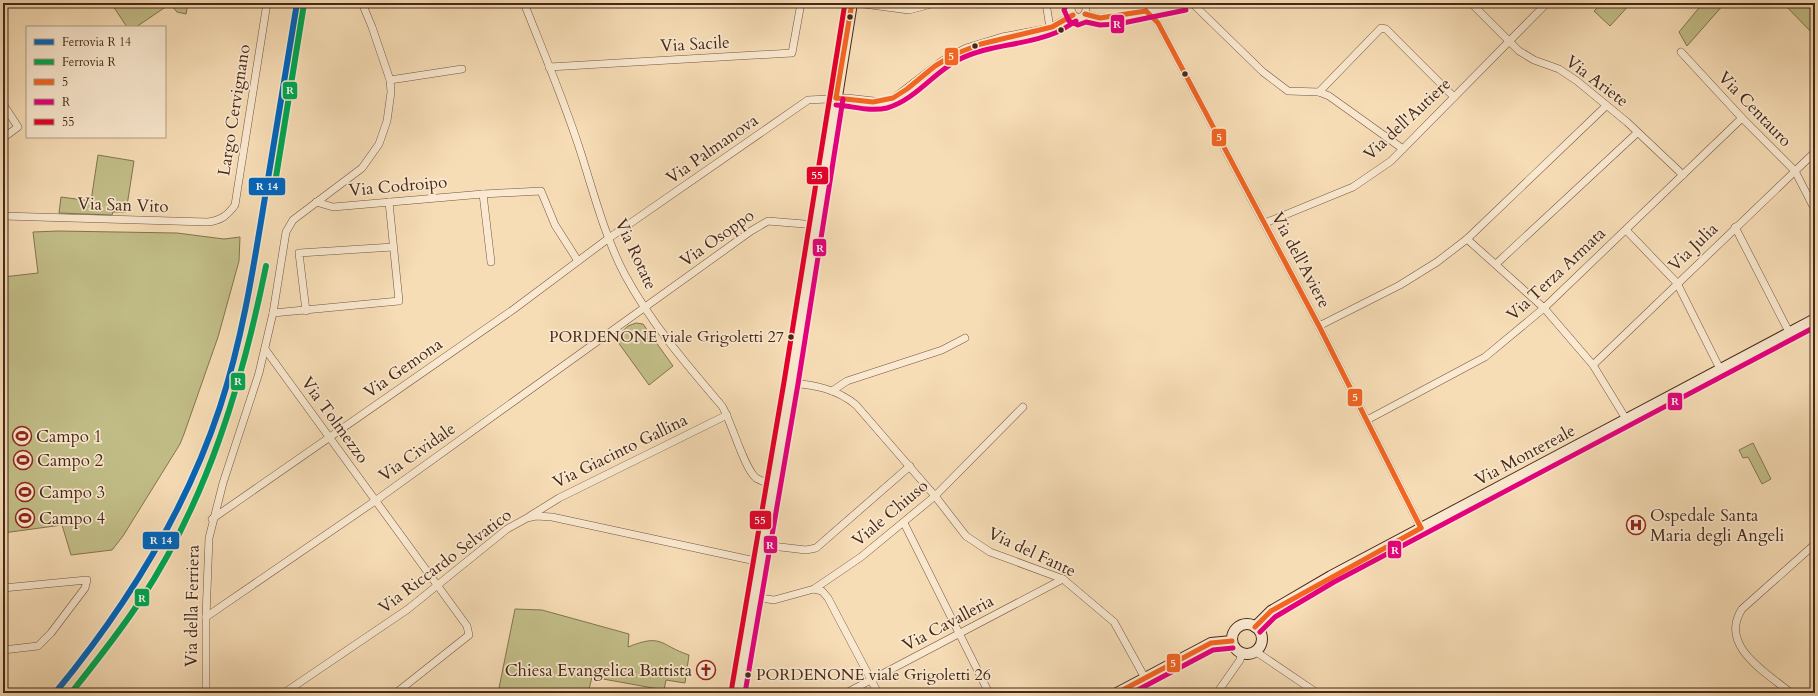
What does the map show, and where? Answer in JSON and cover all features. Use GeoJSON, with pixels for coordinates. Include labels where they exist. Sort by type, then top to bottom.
{"type":"FeatureCollection","features":[{"type":"Feature","properties":{"kind":"main road"},"geometry":{"type":"LineString","coordinates":[[738,693],[753,597],[791,383],[852,3]]}},
{"type":"Feature","properties":{"kind":"main road","name":"Via Montereale"},"geometry":{"type":"LineString","coordinates":[[1255,627],[1270,611],[1421,528],[1815,319]]}},
{"type":"Feature","properties":{"kind":"main road"},"geometry":{"type":"LineString","coordinates":[[1246,624],[1255,627],[1261,634],[1262,639],[1258,648],[1255,651],[1242,653],[1236,648],[1232,641],[1234,632],[1241,625],[1246,624]]}},
{"type":"Feature","properties":{"kind":"main road"},"geometry":{"type":"LineString","coordinates":[[1117,693],[1211,643],[1232,641]]}},
{"type":"Feature","properties":{"kind":"street","name":"Largo Cervignano"},"geometry":{"type":"LineString","coordinates":[[235,205],[267,3]]}},
{"type":"Feature","properties":{"kind":"street","name":"Via della Ferriera"},"geometry":{"type":"LineString","coordinates":[[206,693],[206,617],[209,538],[212,519],[259,373],[273,313],[288,228],[293,220],[362,168],[379,144],[387,121],[391,92],[390,80],[362,3]]}},
{"type":"Feature","properties":{"kind":"street","name":"Via Rotate"},"geometry":{"type":"LineString","coordinates":[[524,3],[573,128],[610,238],[624,273],[645,308],[678,356],[722,406],[728,415],[747,463],[756,478],[773,486]]}},
{"type":"Feature","properties":{"kind":"street","name":"Via Sacile"},"geometry":{"type":"LineString","coordinates":[[549,67],[792,53],[801,3]]}},
{"type":"Feature","properties":{"kind":"street"},"geometry":{"type":"LineString","coordinates":[[856,3],[909,10],[935,3]]}},
{"type":"Feature","properties":{"kind":"street"},"geometry":{"type":"LineString","coordinates":[[1046,3],[1050,28],[1073,14]]}},
{"type":"Feature","properties":{"kind":"street"},"geometry":{"type":"LineString","coordinates":[[1075,3],[1072,8],[1073,14],[1079,18],[1085,14],[1087,10],[1083,3]]}},
{"type":"Feature","properties":{"kind":"street"},"geometry":{"type":"LineString","coordinates":[[1085,14],[1100,18],[1185,3]]}},
{"type":"Feature","properties":{"kind":"street"},"geometry":{"type":"LineString","coordinates":[[1192,3],[1263,72],[1288,91],[1319,92],[1329,96],[1403,149]]}},
{"type":"Feature","properties":{"kind":"street","name":"Via Ariete"},"geometry":{"type":"LineString","coordinates":[[1471,3],[1508,42],[1519,51],[1534,60],[1559,69],[1595,95],[1683,175]]}},
{"type":"Feature","properties":{"kind":"street","name":"Via dell'Autiere"},"geometry":{"type":"LineString","coordinates":[[1265,223],[1353,186],[1390,161],[1547,3]]}},
{"type":"Feature","properties":{"kind":"street","name":"Via dell'Aviere"},"geometry":{"type":"LineString","coordinates":[[1146,10],[1158,23],[1265,223],[1421,528]]}},
{"type":"Feature","properties":{"kind":"street","name":"Via Palmanova"},"geometry":{"type":"LineString","coordinates":[[610,238],[808,100],[836,98],[872,102],[889,100],[894,98],[942,61],[966,48],[1002,37],[1050,28]]}},
{"type":"Feature","properties":{"kind":"street"},"geometry":{"type":"LineString","coordinates":[[1319,92],[1380,28],[1386,28],[1454,96]]}},
{"type":"Feature","properties":{"kind":"street","name":"Via Centauro"},"geometry":{"type":"LineString","coordinates":[[1681,52],[1742,118],[1794,171],[1815,210]]}},
{"type":"Feature","properties":{"kind":"street"},"geometry":{"type":"LineString","coordinates":[[390,80],[462,69]]}},
{"type":"Feature","properties":{"kind":"street"},"geometry":{"type":"LineString","coordinates":[[3,104],[18,127],[3,138]]}},
{"type":"Feature","properties":{"kind":"street"},"geometry":{"type":"LineString","coordinates":[[1318,326],[1400,285],[1437,262],[1467,239],[1606,106]]}},
{"type":"Feature","properties":{"kind":"street","name":"Via Terza Armata"},"geometry":{"type":"LineString","coordinates":[[1367,420],[1485,357],[1544,308],[1742,118]]}},
{"type":"Feature","properties":{"kind":"street"},"geometry":{"type":"LineString","coordinates":[[1496,264],[1638,133]]}},
{"type":"Feature","properties":{"kind":"street","name":"Via Julia"},"geometry":{"type":"LineString","coordinates":[[1593,364],[1734,227],[1815,152]]}},
{"type":"Feature","properties":{"kind":"street","name":"Via Codroipo"},"geometry":{"type":"LineString","coordinates":[[316,202],[333,206],[483,194],[541,192],[555,225],[578,261]]}},
{"type":"Feature","properties":{"kind":"street"},"geometry":{"type":"LineString","coordinates":[[483,194],[491,262]]}},
{"type":"Feature","properties":{"kind":"street"},"geometry":{"type":"LineString","coordinates":[[273,313],[399,301],[389,202]]}},
{"type":"Feature","properties":{"kind":"street","name":"Via San Vito"},"geometry":{"type":"LineString","coordinates":[[3,216],[207,222],[221,219],[235,205]]}},
{"type":"Feature","properties":{"kind":"street","name":"Via Osoppo"},"geometry":{"type":"LineString","coordinates":[[645,308],[751,231],[768,221],[816,224]]}},
{"type":"Feature","properties":{"kind":"street"},"geometry":{"type":"LineString","coordinates":[[1734,227],[1789,332]]}},
{"type":"Feature","properties":{"kind":"street"},"geometry":{"type":"LineString","coordinates":[[1626,230],[1677,283],[1720,369]]}},
{"type":"Feature","properties":{"kind":"street","name":"Via Gemona"},"geometry":{"type":"LineString","coordinates":[[212,519],[514,309],[610,238]]}},
{"type":"Feature","properties":{"kind":"street"},"geometry":{"type":"LineString","coordinates":[[1467,239],[1544,308],[1593,364],[1626,419]]}},
{"type":"Feature","properties":{"kind":"street"},"geometry":{"type":"LineString","coordinates":[[306,310],[300,253],[393,247]]}},
{"type":"Feature","properties":{"kind":"street","name":"Via Cividale"},"geometry":{"type":"LineString","coordinates":[[206,617],[375,500],[645,308]]}},
{"type":"Feature","properties":{"kind":"street"},"geometry":{"type":"LineString","coordinates":[[832,390],[847,381],[942,350],[965,338]]}},
{"type":"Feature","properties":{"kind":"street","name":"Via Tolmezzo"},"geometry":{"type":"LineString","coordinates":[[265,349],[467,626],[469,634],[396,693]]}},
{"type":"Feature","properties":{"kind":"street","name":"Via del Fante"},"geometry":{"type":"LineString","coordinates":[[791,383],[832,390],[845,396],[856,405],[910,466],[966,536],[990,552],[1063,580],[1114,622],[1145,678]]}},
{"type":"Feature","properties":{"kind":"street","name":"Viale Chiuso"},"geometry":{"type":"LineString","coordinates":[[753,597],[774,600],[814,589],[861,557],[935,496],[1023,407]]}},
{"type":"Feature","properties":{"kind":"street","name":"Via Giacinto Gallina"},"geometry":{"type":"LineString","coordinates":[[527,518],[559,498],[728,415]]}},
{"type":"Feature","properties":{"kind":"street"},"geometry":{"type":"LineString","coordinates":[[762,545],[806,550],[816,548],[910,466]]}},
{"type":"Feature","properties":{"kind":"street","name":"Via Riccardo Selvatico"},"geometry":{"type":"LineString","coordinates":[[284,693],[390,622],[508,529],[527,518],[536,516],[552,517],[760,562]]}},
{"type":"Feature","properties":{"kind":"street"},"geometry":{"type":"LineString","coordinates":[[904,523],[989,693]]}},
{"type":"Feature","properties":{"kind":"street"},"geometry":{"type":"LineString","coordinates":[[1792,693],[1743,653],[1737,639],[1737,620],[1742,609],[1815,544]]}},
{"type":"Feature","properties":{"kind":"street"},"geometry":{"type":"LineString","coordinates":[[3,588],[87,580],[85,588],[51,633],[38,646],[3,650]]}},
{"type":"Feature","properties":{"kind":"street","name":"Via Cavalleria"},"geometry":{"type":"LineString","coordinates":[[846,693],[884,675],[960,633],[1063,580]]}},
{"type":"Feature","properties":{"kind":"street"},"geometry":{"type":"LineString","coordinates":[[814,589],[822,592],[828,598],[878,693]]}},
{"type":"Feature","properties":{"kind":"street"},"geometry":{"type":"LineString","coordinates":[[1255,651],[1314,692]]}},
{"type":"Feature","properties":{"kind":"street"},"geometry":{"type":"LineString","coordinates":[[1217,693],[1240,660],[1242,653]]}},
{"type":"Feature","properties":{"kind":"shaded area"},"geometry":{"type":"Polygon","coordinates":[[[111,3],[188,3],[186,14],[177,12],[170,4],[137,26],[126,26],[111,3]]]}},
{"type":"Feature","properties":{"kind":"shaded area"},"geometry":{"type":"Polygon","coordinates":[[[1602,3],[1631,3],[1610,26],[1594,11],[1602,3]]]}},
{"type":"Feature","properties":{"kind":"shaded area"},"geometry":{"type":"Polygon","coordinates":[[[1703,3],[1725,3],[1687,46],[1679,32],[1703,3]]]}},
{"type":"Feature","properties":{"kind":"shaded area"},"geometry":{"type":"Polygon","coordinates":[[[1783,3],[1815,3],[1815,36],[1783,3]]]}},
{"type":"Feature","properties":{"kind":"shaded area"},"geometry":{"type":"Polygon","coordinates":[[[98,155],[134,161],[126,212],[113,212],[112,215],[59,213],[61,197],[91,201],[98,155]]]}},
{"type":"Feature","properties":{"kind":"shaded area"},"geometry":{"type":"Polygon","coordinates":[[[33,232],[177,233],[224,239],[240,237],[239,261],[218,337],[180,444],[123,536],[112,550],[71,555],[62,525],[3,533],[3,277],[38,273],[33,232]]]}},
{"type":"Feature","properties":{"kind":"shaded area"},"geometry":{"type":"Polygon","coordinates":[[[636,323],[643,324],[673,366],[649,385],[615,338],[628,326],[636,323]]]}},
{"type":"Feature","properties":{"kind":"shaded area"},"geometry":{"type":"Polygon","coordinates":[[[1753,443],[1771,479],[1762,484],[1748,457],[1743,458],[1739,450],[1753,443]]]}},
{"type":"Feature","properties":{"kind":"shaded area"},"geometry":{"type":"Polygon","coordinates":[[[515,609],[542,610],[629,634],[628,647],[648,641],[660,642],[689,655],[685,683],[666,680],[664,690],[592,677],[588,693],[498,693],[515,609]]]}},
{"type":"Feature","properties":{"kind":"transit line"},"geometry":{"type":"LineString","coordinates":[[55,693],[106,627],[151,558],[189,484],[206,446],[220,407],[235,354],[247,300],[297,3]]}},
{"type":"Feature","properties":{"kind":"transit line","name":"55"},"geometry":{"type":"LineString","coordinates":[[731,692],[784,382],[845,3]]}},
{"type":"Feature","properties":{"kind":"transit line","name":"5"},"geometry":{"type":"LineString","coordinates":[[836,98],[852,3]]}},
{"type":"Feature","properties":{"kind":"transit line","name":"R"},"geometry":{"type":"LineString","coordinates":[[1067,3],[1064,10],[1069,21],[1078,25],[1086,22],[1100,25],[1118,24],[1186,10]]}},
{"type":"Feature","properties":{"kind":"transit line","name":"5"},"geometry":{"type":"LineString","coordinates":[[1146,11],[1158,23],[1319,326],[1421,528]]}},
{"type":"Feature","properties":{"kind":"transit line","name":"5"},"geometry":{"type":"LineString","coordinates":[[1085,14],[1100,18],[1146,11]]}},
{"type":"Feature","properties":{"kind":"transit line","name":"5"},"geometry":{"type":"LineString","coordinates":[[836,98],[873,102],[893,98],[907,89],[935,66],[955,54],[981,44],[1052,27],[1073,15]]}},
{"type":"Feature","properties":{"kind":"transit line","name":"R"},"geometry":{"type":"LineString","coordinates":[[836,105],[868,109],[887,108],[915,93],[949,65],[958,60],[982,51],[1043,37],[1055,33],[1076,21]]}},
{"type":"Feature","properties":{"kind":"transit line","name":"R"},"geometry":{"type":"LineString","coordinates":[[745,693],[798,384],[843,99]]}},
{"type":"Feature","properties":{"kind":"transit line","name":"R"},"geometry":{"type":"LineString","coordinates":[[1260,632],[1275,617],[1334,582],[1815,327]]}},
{"type":"Feature","properties":{"kind":"transit line","name":"5"},"geometry":{"type":"LineString","coordinates":[[1255,627],[1271,611],[1421,528]]}},
{"type":"Feature","properties":{"kind":"transit line","name":"5"},"geometry":{"type":"LineString","coordinates":[[1117,693],[1211,643],[1232,641]]}},
{"type":"Feature","properties":{"kind":"transit line","name":"R"},"geometry":{"type":"LineString","coordinates":[[1132,693],[1213,650],[1233,648]]}},
{"type":"Feature","properties":{"kind":"rail line","name":"R"},"geometry":{"type":"LineString","coordinates":[[276,177],[304,4]]}},
{"type":"Feature","properties":{"kind":"rail line","name":"R"},"geometry":{"type":"LineString","coordinates":[[71,693],[98,659],[140,601],[164,562],[185,523],[203,482],[233,397],[246,354],[266,266]]}},
{"type":"Feature","properties":{"kind":"place","name":"PORDENONE viale Grigoletti 27"},"geometry":{"type":"Point","coordinates":[791,337]}},
{"type":"Feature","properties":{"kind":"place","name":"Campo 1"},"geometry":{"type":"Point","coordinates":[22,436]}},
{"type":"Feature","properties":{"kind":"place","name":"Campo 2"},"geometry":{"type":"Point","coordinates":[23,460]}},
{"type":"Feature","properties":{"kind":"place","name":"Campo 3"},"geometry":{"type":"Point","coordinates":[25,492]}},
{"type":"Feature","properties":{"kind":"place","name":"Campo 4"},"geometry":{"type":"Point","coordinates":[25,518]}},
{"type":"Feature","properties":{"kind":"place","name":"Ospedale Santa Maria degli Angeli"},"geometry":{"type":"Point","coordinates":[1636,525]}},
{"type":"Feature","properties":{"kind":"place","name":"Chiesa Evangelica Battista"},"geometry":{"type":"Point","coordinates":[706,670]}},
{"type":"Feature","properties":{"kind":"place","name":"PORDENONE viale Grigoletti 26"},"geometry":{"type":"Point","coordinates":[748,675]}}]}
